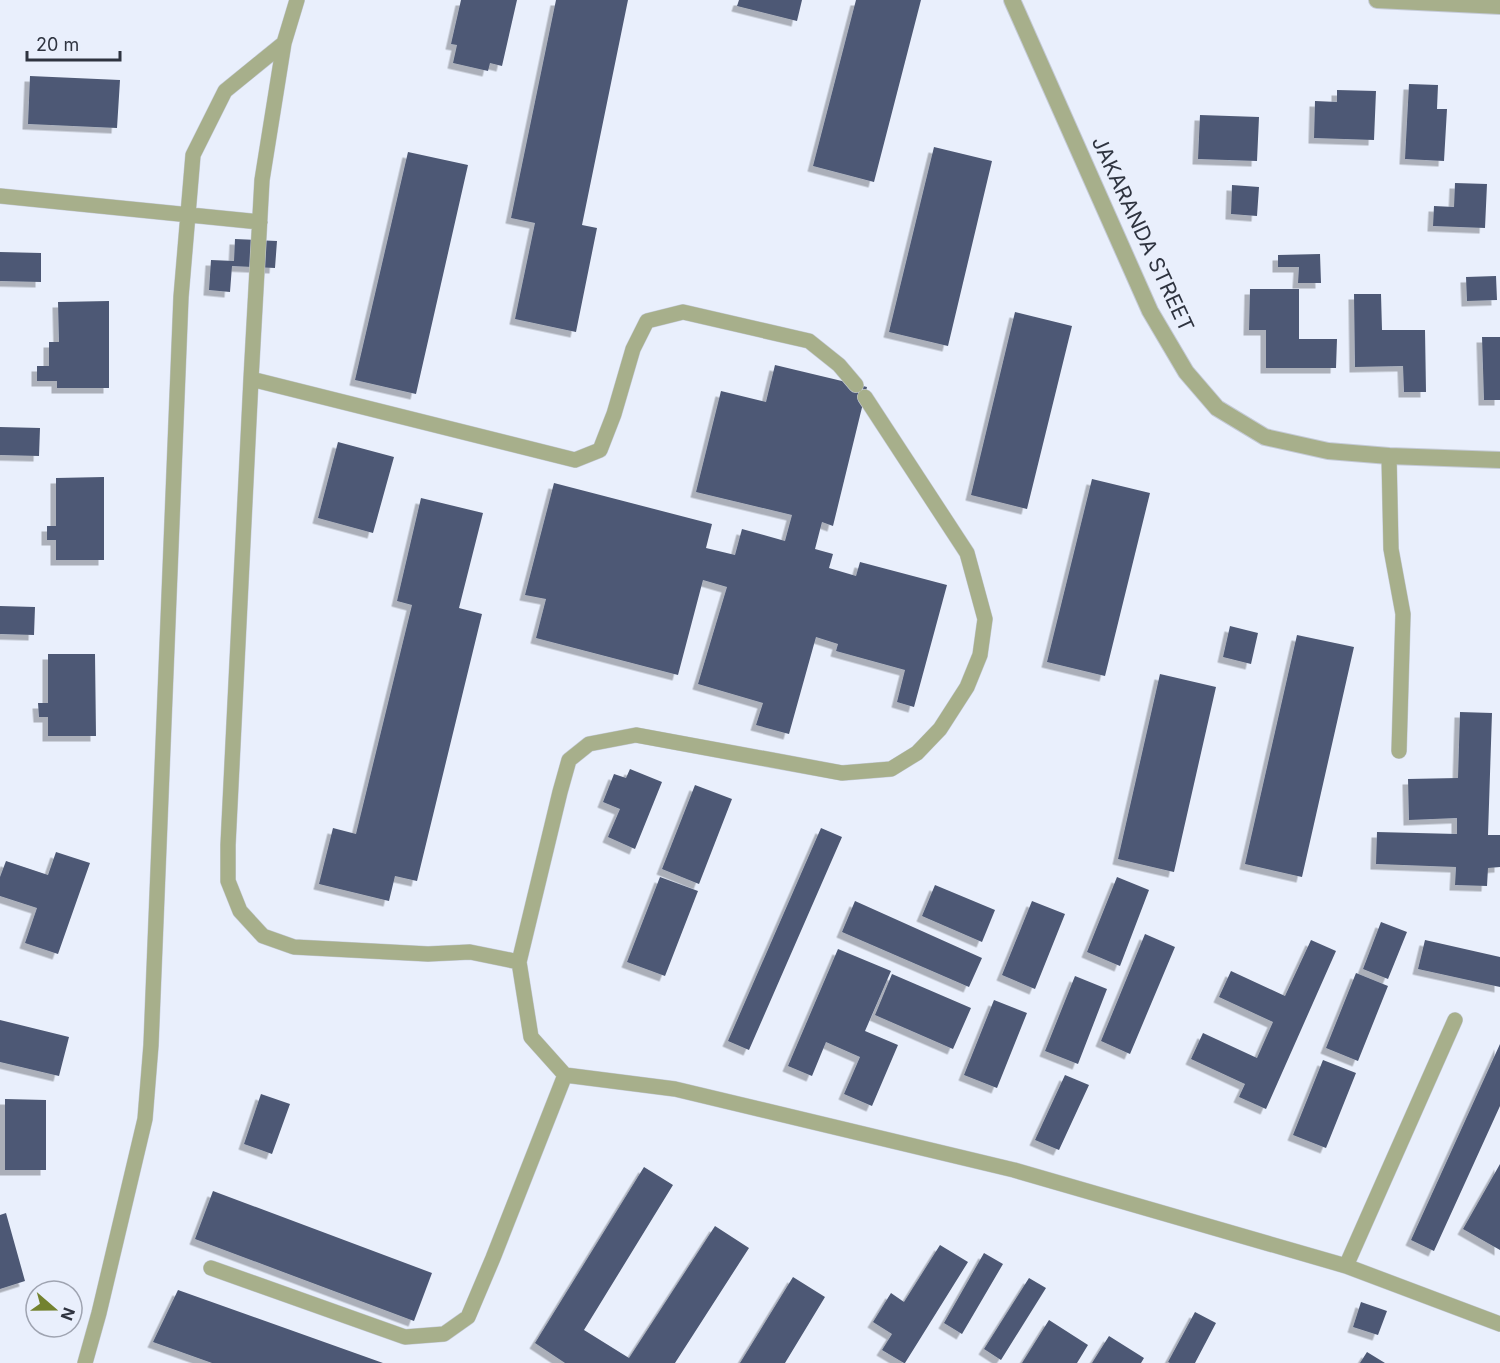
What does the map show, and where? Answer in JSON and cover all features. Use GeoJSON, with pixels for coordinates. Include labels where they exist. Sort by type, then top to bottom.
{"type":"FeatureCollection","features":[{"type":"Feature","properties":{"kind":"street","name":"JAKARANDA STREET"},"geometry":{"type":"LineString","coordinates":[[1012,0],[1150,311],[1186,372],[1217,408],[1265,436],[1328,451],[1389,456],[1500,460]]}},
{"type":"Feature","properties":{"kind":"street"},"geometry":{"type":"LineString","coordinates":[[1377,0],[1500,6]]}},
{"type":"Feature","properties":{"kind":"lane"},"geometry":{"type":"LineString","coordinates":[[297,0],[284,43],[262,180],[228,881],[240,911],[263,936],[294,947],[428,954],[470,952],[519,962]]}},
{"type":"Feature","properties":{"kind":"lane"},"geometry":{"type":"LineString","coordinates":[[85,1363],[145,1119],[152,1033],[181,297],[193,155],[225,91],[284,43]]}},
{"type":"Feature","properties":{"kind":"lane"},"geometry":{"type":"LineString","coordinates":[[0,196],[260,222]]}},
{"type":"Feature","properties":{"kind":"lane"},"geometry":{"type":"LineString","coordinates":[[251,379],[575,460],[600,450],[614,414],[633,349],[646,321],[683,312],[809,341],[839,364],[860,391],[967,553],[985,619],[980,655],[967,687],[940,729],[917,753],[891,769],[842,773],[636,735],[590,744],[569,760],[519,962],[531,1036],[565,1075],[675,1089],[1014,1170],[1347,1266],[1500,1324]]}},
{"type":"Feature","properties":{"kind":"lane"},"geometry":{"type":"LineString","coordinates":[[1389,456],[1391,549],[1403,614],[1399,751]]}},
{"type":"Feature","properties":{"kind":"lane"},"geometry":{"type":"LineString","coordinates":[[1347,1266],[1455,1020]]}},
{"type":"Feature","properties":{"kind":"lane"},"geometry":{"type":"LineString","coordinates":[[211,1268],[405,1337],[444,1334],[468,1317],[565,1075]]}},
{"type":"Feature","properties":{"kind":"building"},"geometry":{"type":"Polygon","coordinates":[[[461,0],[517,0],[502,66],[490,63],[488,71],[453,63],[457,45],[451,44],[461,0]]]}},
{"type":"Feature","properties":{"kind":"building"},"geometry":{"type":"Polygon","coordinates":[[[556,0],[628,0],[582,225],[597,228],[576,332],[515,319],[535,223],[511,218],[556,0]]]}},
{"type":"Feature","properties":{"kind":"building"},"geometry":{"type":"Polygon","coordinates":[[[739,0],[802,0],[797,21],[737,6],[739,0]]]}},
{"type":"Feature","properties":{"kind":"building"},"geometry":{"type":"Polygon","coordinates":[[[856,0],[921,0],[874,182],[813,166],[856,0]]]}},
{"type":"Feature","properties":{"kind":"building"},"geometry":{"type":"Polygon","coordinates":[[[30,76],[120,80],[117,128],[28,124],[30,76]]]}},
{"type":"Feature","properties":{"kind":"building"},"geometry":{"type":"Polygon","coordinates":[[[1409,84],[1438,85],[1437,109],[1447,109],[1444,161],[1405,159],[1409,84]]]}},
{"type":"Feature","properties":{"kind":"building"},"geometry":{"type":"Polygon","coordinates":[[[1337,90],[1376,91],[1374,140],[1314,138],[1315,101],[1337,102],[1337,90]]]}},
{"type":"Feature","properties":{"kind":"building"},"geometry":{"type":"Polygon","coordinates":[[[1200,115],[1259,117],[1257,161],[1198,159],[1200,115]]]}},
{"type":"Feature","properties":{"kind":"building"},"geometry":{"type":"Polygon","coordinates":[[[934,147],[992,161],[948,346],[889,332],[934,147]]]}},
{"type":"Feature","properties":{"kind":"building"},"geometry":{"type":"Polygon","coordinates":[[[408,152],[468,165],[416,394],[355,380],[408,152]]]}},
{"type":"Feature","properties":{"kind":"building"},"geometry":{"type":"Polygon","coordinates":[[[1455,183],[1487,184],[1485,228],[1433,226],[1434,206],[1454,207],[1455,183]]]}},
{"type":"Feature","properties":{"kind":"building"},"geometry":{"type":"Polygon","coordinates":[[[1232,185],[1259,187],[1257,216],[1231,214],[1232,185]]]}},
{"type":"Feature","properties":{"kind":"building"},"geometry":{"type":"Polygon","coordinates":[[[235,239],[277,241],[275,268],[232,266],[230,292],[209,290],[211,260],[234,261],[235,239]]]}},
{"type":"Feature","properties":{"kind":"building"},"geometry":{"type":"Polygon","coordinates":[[[0,252],[41,253],[41,282],[0,281],[0,252]]]}},
{"type":"Feature","properties":{"kind":"building"},"geometry":{"type":"Polygon","coordinates":[[[1320,254],[1321,283],[1298,283],[1299,267],[1278,267],[1278,255],[1320,254]]]}},
{"type":"Feature","properties":{"kind":"building"},"geometry":{"type":"Polygon","coordinates":[[[1496,276],[1497,300],[1467,301],[1466,277],[1496,276]]]}},
{"type":"Feature","properties":{"kind":"building"},"geometry":{"type":"Polygon","coordinates":[[[1250,289],[1299,289],[1299,339],[1337,339],[1336,368],[1266,368],[1266,330],[1249,330],[1250,289]]]}},
{"type":"Feature","properties":{"kind":"building"},"geometry":{"type":"Polygon","coordinates":[[[1354,294],[1381,294],[1382,330],[1425,330],[1426,392],[1404,392],[1403,366],[1355,367],[1354,294]]]}},
{"type":"Feature","properties":{"kind":"building"},"geometry":{"type":"Polygon","coordinates":[[[109,301],[109,388],[57,388],[57,381],[37,381],[37,366],[49,366],[49,342],[59,342],[58,302],[109,301]]]}},
{"type":"Feature","properties":{"kind":"building"},"geometry":{"type":"Polygon","coordinates":[[[1015,312],[1072,326],[1027,509],[971,495],[1015,312]]]}},
{"type":"Feature","properties":{"kind":"building"},"geometry":{"type":"Polygon","coordinates":[[[1482,337],[1500,337],[1500,400],[1484,400],[1482,337]]]}},
{"type":"Feature","properties":{"kind":"building"},"geometry":{"type":"Polygon","coordinates":[[[775,365],[867,387],[833,526],[822,522],[815,549],[833,554],[829,568],[856,576],[860,562],[947,585],[914,707],[897,702],[905,670],[836,651],[838,644],[816,637],[789,734],[756,725],[763,703],[698,684],[727,587],[703,580],[678,675],[536,638],[546,599],[525,595],[554,483],[712,524],[706,548],[735,555],[742,529],[785,541],[792,515],[696,492],[721,391],[766,402],[775,365]]]}},
{"type":"Feature","properties":{"kind":"building"},"geometry":{"type":"Polygon","coordinates":[[[0,427],[40,428],[39,456],[0,455],[0,427]]]}},
{"type":"Feature","properties":{"kind":"building"},"geometry":{"type":"Polygon","coordinates":[[[338,442],[394,457],[373,533],[318,518],[338,442]]]}},
{"type":"Feature","properties":{"kind":"building"},"geometry":{"type":"Polygon","coordinates":[[[104,477],[104,560],[56,560],[56,540],[47,540],[47,526],[56,526],[56,478],[104,477]]]}},
{"type":"Feature","properties":{"kind":"building"},"geometry":{"type":"Polygon","coordinates":[[[1092,479],[1150,493],[1105,676],[1047,662],[1092,479]]]}},
{"type":"Feature","properties":{"kind":"building"},"geometry":{"type":"Polygon","coordinates":[[[421,498],[483,513],[459,608],[482,614],[417,881],[395,876],[389,901],[319,884],[333,828],[356,834],[412,605],[397,601],[421,498]]]}},
{"type":"Feature","properties":{"kind":"building"},"geometry":{"type":"Polygon","coordinates":[[[0,606],[35,607],[34,635],[0,634],[0,606]]]}},
{"type":"Feature","properties":{"kind":"building"},"geometry":{"type":"Polygon","coordinates":[[[1230,626],[1258,633],[1251,664],[1223,657],[1230,626]]]}},
{"type":"Feature","properties":{"kind":"building"},"geometry":{"type":"Polygon","coordinates":[[[1297,635],[1354,647],[1302,877],[1245,864],[1297,635]]]}},
{"type":"Feature","properties":{"kind":"building"},"geometry":{"type":"Polygon","coordinates":[[[48,654],[95,654],[96,736],[48,736],[48,717],[39,717],[38,703],[48,703],[48,654]]]}},
{"type":"Feature","properties":{"kind":"building"},"geometry":{"type":"Polygon","coordinates":[[[1160,674],[1216,687],[1174,872],[1118,859],[1160,674]]]}},
{"type":"Feature","properties":{"kind":"building"},"geometry":{"type":"Polygon","coordinates":[[[1460,712],[1492,713],[1488,835],[1500,835],[1500,867],[1488,868],[1487,886],[1455,885],[1456,867],[1376,864],[1377,832],[1457,834],[1457,818],[1409,820],[1408,779],[1458,778],[1460,712]]]}},
{"type":"Feature","properties":{"kind":"building"},"geometry":{"type":"Polygon","coordinates":[[[630,769],[662,782],[635,849],[608,837],[620,809],[603,802],[614,774],[626,778],[630,769]]]}},
{"type":"Feature","properties":{"kind":"building"},"geometry":{"type":"Polygon","coordinates":[[[695,785],[732,799],[699,884],[662,869],[695,785]]]}},
{"type":"Feature","properties":{"kind":"building"},"geometry":{"type":"Polygon","coordinates":[[[821,828],[842,837],[749,1050],[728,1041],[821,828]]]}},
{"type":"Feature","properties":{"kind":"building"},"geometry":{"type":"Polygon","coordinates":[[[56,852],[90,863],[58,954],[25,943],[37,908],[0,896],[0,877],[6,861],[48,875],[56,852]]]}},
{"type":"Feature","properties":{"kind":"building"},"geometry":{"type":"Polygon","coordinates":[[[660,877],[698,891],[665,976],[627,962],[660,877]]]}},
{"type":"Feature","properties":{"kind":"building"},"geometry":{"type":"Polygon","coordinates":[[[1117,877],[1149,890],[1120,966],[1087,952],[1117,877]]]}},
{"type":"Feature","properties":{"kind":"building"},"geometry":{"type":"Polygon","coordinates":[[[935,885],[995,910],[982,942],[922,916],[935,885]]]}},
{"type":"Feature","properties":{"kind":"building"},"geometry":{"type":"Polygon","coordinates":[[[855,901],[982,958],[969,987],[842,932],[855,901]]]}},
{"type":"Feature","properties":{"kind":"building"},"geometry":{"type":"Polygon","coordinates":[[[1032,901],[1065,914],[1035,989],[1002,975],[1032,901]]]}},
{"type":"Feature","properties":{"kind":"building"},"geometry":{"type":"Polygon","coordinates":[[[1381,922],[1407,932],[1388,979],[1363,969],[1381,922]]]}},
{"type":"Feature","properties":{"kind":"building"},"geometry":{"type":"Polygon","coordinates":[[[1145,934],[1175,947],[1130,1054],[1101,1041],[1145,934]]]}},
{"type":"Feature","properties":{"kind":"building"},"geometry":{"type":"Polygon","coordinates":[[[1311,940],[1336,951],[1266,1109],[1239,1097],[1245,1084],[1191,1059],[1203,1033],[1257,1058],[1273,1022],[1219,997],[1231,971],[1285,996],[1311,940]]]}},
{"type":"Feature","properties":{"kind":"building"},"geometry":{"type":"Polygon","coordinates":[[[1425,940],[1500,957],[1500,987],[1418,969],[1425,940]]]}},
{"type":"Feature","properties":{"kind":"building"},"geometry":{"type":"Polygon","coordinates":[[[838,949],[891,971],[865,1031],[898,1045],[872,1106],[844,1094],[860,1057],[826,1042],[812,1076],[788,1066],[838,949]]]}},
{"type":"Feature","properties":{"kind":"building"},"geometry":{"type":"Polygon","coordinates":[[[1356,973],[1388,986],[1358,1061],[1326,1048],[1356,973]]]}},
{"type":"Feature","properties":{"kind":"building"},"geometry":{"type":"Polygon","coordinates":[[[892,974],[971,1008],[953,1049],[875,1015],[892,974]]]}},
{"type":"Feature","properties":{"kind":"building"},"geometry":{"type":"Polygon","coordinates":[[[1075,976],[1107,989],[1078,1064],[1045,1051],[1075,976]]]}},
{"type":"Feature","properties":{"kind":"building"},"geometry":{"type":"Polygon","coordinates":[[[994,1000],[1027,1013],[997,1088],[964,1075],[994,1000]]]}},
{"type":"Feature","properties":{"kind":"building"},"geometry":{"type":"Polygon","coordinates":[[[0,1020],[69,1037],[59,1076],[0,1062],[0,1020]]]}},
{"type":"Feature","properties":{"kind":"building"},"geometry":{"type":"Polygon","coordinates":[[[1500,1044],[1500,1106],[1434,1251],[1411,1240],[1500,1044]]]}},
{"type":"Feature","properties":{"kind":"building"},"geometry":{"type":"Polygon","coordinates":[[[1323,1060],[1356,1073],[1326,1148],[1293,1135],[1323,1060]]]}},
{"type":"Feature","properties":{"kind":"building"},"geometry":{"type":"Polygon","coordinates":[[[1065,1075],[1089,1085],[1059,1150],[1035,1140],[1065,1075]]]}},
{"type":"Feature","properties":{"kind":"building"},"geometry":{"type":"Polygon","coordinates":[[[261,1094],[290,1104],[272,1154],[244,1144],[261,1094]]]}},
{"type":"Feature","properties":{"kind":"building"},"geometry":{"type":"Polygon","coordinates":[[[5,1099],[46,1100],[46,1170],[5,1170],[5,1099]]]}},
{"type":"Feature","properties":{"kind":"building"},"geometry":{"type":"Polygon","coordinates":[[[1500,1164],[1500,1250],[1463,1229],[1500,1164]]]}},
{"type":"Feature","properties":{"kind":"building"},"geometry":{"type":"Polygon","coordinates":[[[644,1167],[673,1185],[584,1330],[629,1358],[715,1226],[749,1248],[675,1363],[565,1363],[535,1343],[644,1167]]]}},
{"type":"Feature","properties":{"kind":"building"},"geometry":{"type":"Polygon","coordinates":[[[213,1191],[432,1273],[414,1321],[195,1239],[213,1191]]]}},
{"type":"Feature","properties":{"kind":"building"},"geometry":{"type":"Polygon","coordinates":[[[6,1213],[24,1279],[24,1281],[0,1289],[0,1215],[6,1213]]]}},
{"type":"Feature","properties":{"kind":"building"},"geometry":{"type":"Polygon","coordinates":[[[940,1245],[968,1262],[904,1363],[882,1350],[892,1334],[873,1322],[891,1293],[904,1302],[940,1245]]]}},
{"type":"Feature","properties":{"kind":"building"},"geometry":{"type":"Polygon","coordinates":[[[984,1253],[1003,1264],[962,1334],[944,1323],[984,1253]]]}},
{"type":"Feature","properties":{"kind":"building"},"geometry":{"type":"Polygon","coordinates":[[[793,1277],[825,1297],[785,1363],[740,1363],[793,1277]]]}},
{"type":"Feature","properties":{"kind":"building"},"geometry":{"type":"Polygon","coordinates":[[[1029,1278],[1046,1288],[1001,1360],[984,1349],[1029,1278]]]}},
{"type":"Feature","properties":{"kind":"building"},"geometry":{"type":"Polygon","coordinates":[[[178,1290],[383,1363],[212,1363],[153,1342],[178,1290]]]}},
{"type":"Feature","properties":{"kind":"building"},"geometry":{"type":"Polygon","coordinates":[[[1361,1302],[1387,1311],[1378,1335],[1353,1327],[1361,1302]]]}},
{"type":"Feature","properties":{"kind":"building"},"geometry":{"type":"Polygon","coordinates":[[[1195,1312],[1216,1323],[1195,1363],[1168,1362],[1195,1312]]]}},
{"type":"Feature","properties":{"kind":"building"},"geometry":{"type":"Polygon","coordinates":[[[1049,1320],[1088,1345],[1077,1363],[1022,1363],[1049,1320]]]}},
{"type":"Feature","properties":{"kind":"building"},"geometry":{"type":"Polygon","coordinates":[[[1109,1336],[1144,1358],[1141,1363],[1092,1363],[1109,1336]]]}},
{"type":"Feature","properties":{"kind":"building"},"geometry":{"type":"Polygon","coordinates":[[[1367,1352],[1385,1363],[1360,1363],[1367,1352]]]}}]}
